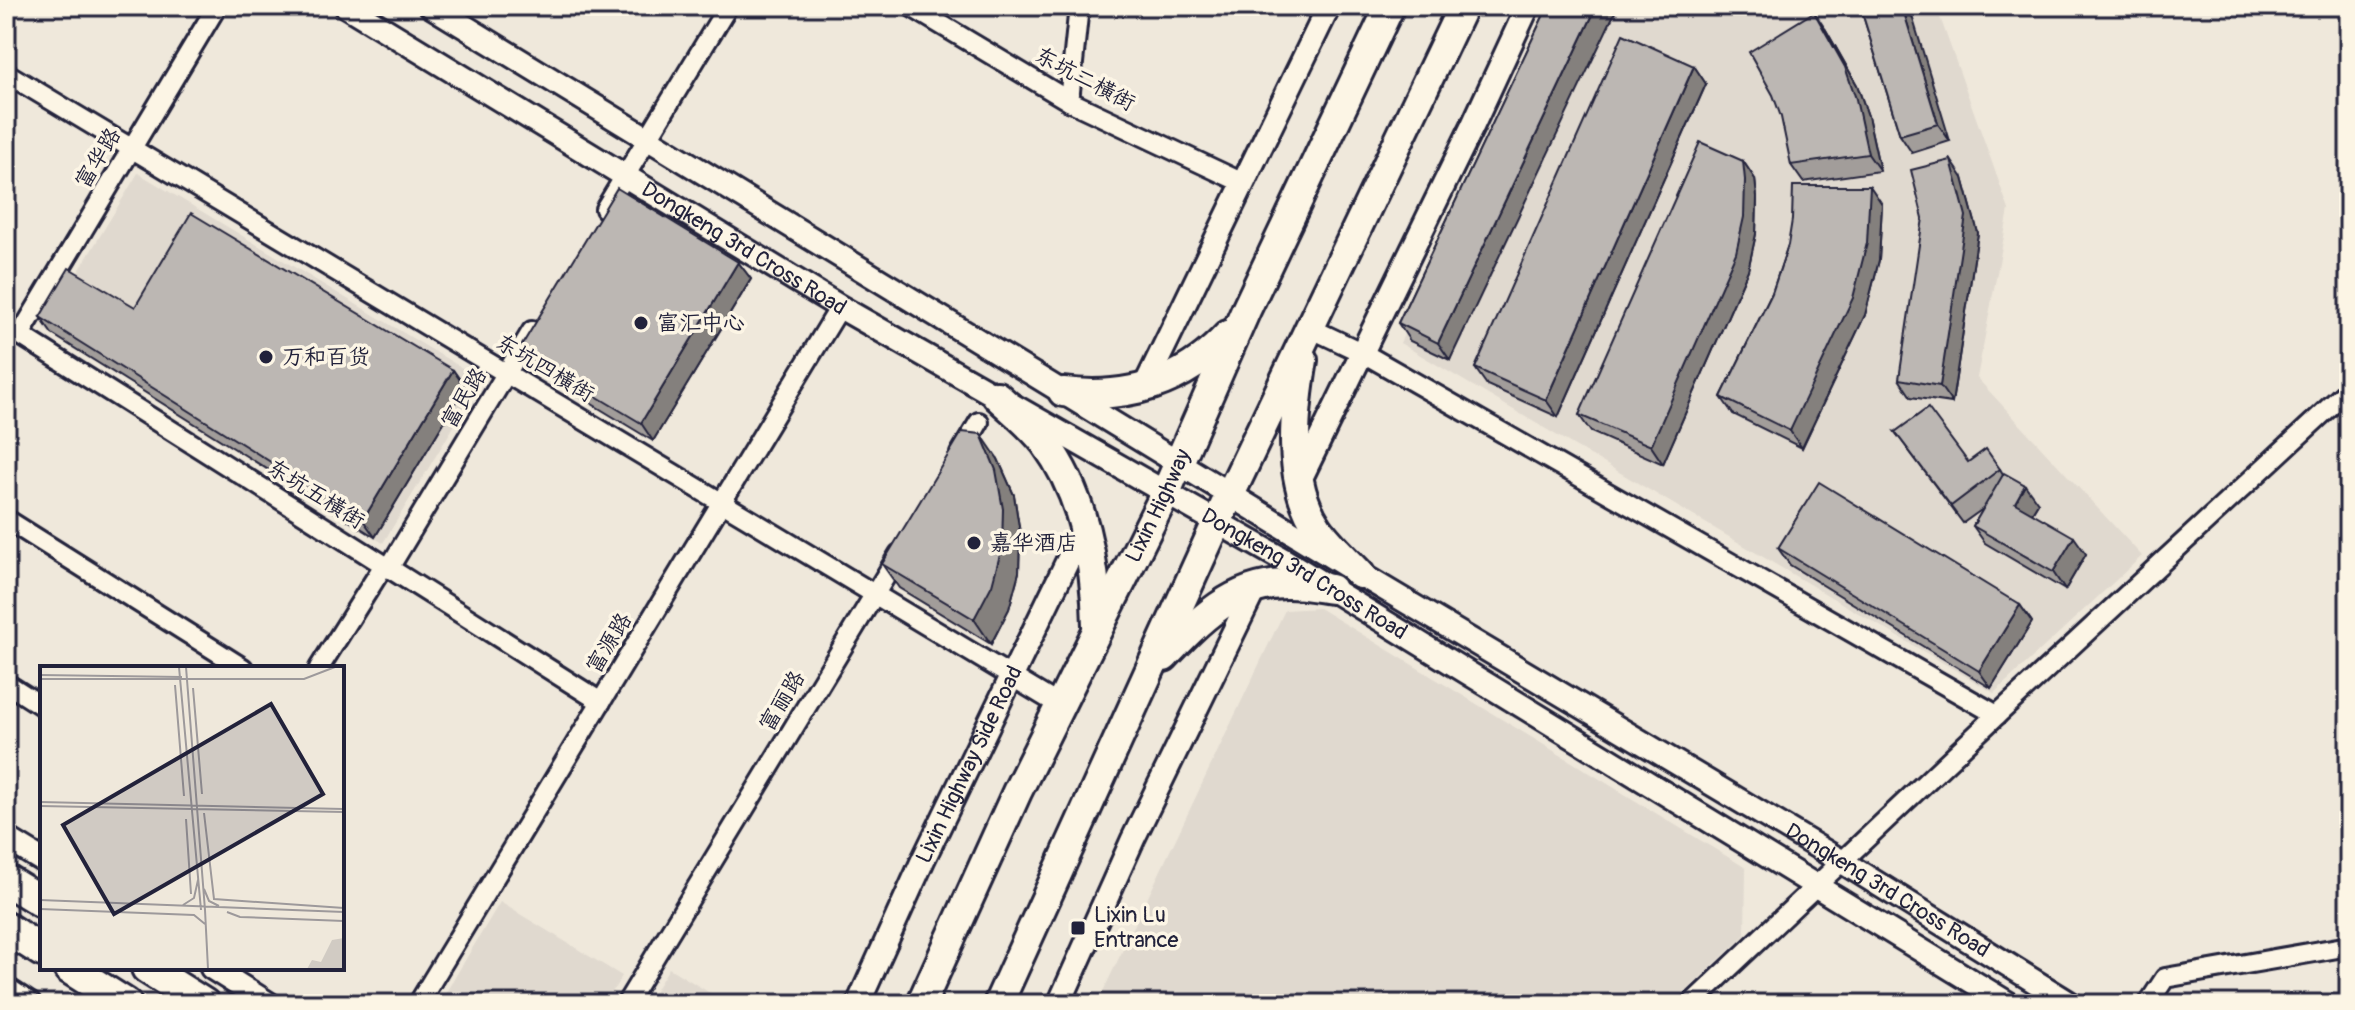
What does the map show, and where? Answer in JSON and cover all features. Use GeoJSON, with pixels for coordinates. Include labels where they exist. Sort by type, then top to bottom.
{"type":"FeatureCollection","features":[{"type":"Feature","properties":{"kind":"highway"},"geometry":{"type":"LineString","coordinates":[[6,880],[40,901]]}},
{"type":"Feature","properties":{"kind":"highway"},"geometry":{"type":"LineString","coordinates":[[6,928],[40,950]]}},
{"type":"Feature","properties":{"kind":"highway"},"geometry":{"type":"LineString","coordinates":[[72,970],[126,1004]]}},
{"type":"Feature","properties":{"kind":"highway"},"geometry":{"type":"LineString","coordinates":[[150,970],[204,1004]]}},
{"type":"Feature","properties":{"kind":"main road","name":"Lixin Highway"},"geometry":{"type":"LineString","coordinates":[[921,1004],[1059,705],[1166,492],[1242,320],[1390,6]]}},
{"type":"Feature","properties":{"kind":"main road"},"geometry":{"type":"LineString","coordinates":[[998,1004],[1217,522],[1463,6]]}},
{"type":"Feature","properties":{"kind":"main road"},"geometry":{"type":"LineString","coordinates":[[1063,392],[1104,396],[1178,376],[1204,360],[1242,320]]}},
{"type":"Feature","properties":{"kind":"main road"},"geometry":{"type":"LineString","coordinates":[[1308,327],[1296,420],[1304,502],[1319,529],[1360,574]]}},
{"type":"Feature","properties":{"kind":"main road"},"geometry":{"type":"LineString","coordinates":[[997,396],[1045,443],[1064,475],[1084,527],[1092,559],[1097,629]]}},
{"type":"Feature","properties":{"kind":"main road"},"geometry":{"type":"LineString","coordinates":[[1149,673],[1194,626],[1239,593],[1287,584],[1331,589]]}},
{"type":"Feature","properties":{"kind":"street","name":"富华路"},"geometry":{"type":"LineString","coordinates":[[13,330],[132,148],[217,6]]}},
{"type":"Feature","properties":{"kind":"street","name":"Dongkeng 3rd Cross Road"},"geometry":{"type":"LineString","coordinates":[[346,6],[840,307],[1331,589],[2009,1004]]}},
{"type":"Feature","properties":{"kind":"street","name":"Dongkeng 3rd Cross Road"},"geometry":{"type":"LineString","coordinates":[[431,6],[1360,574],[1841,861],[2071,1004]]}},
{"type":"Feature","properties":{"kind":"street"},"geometry":{"type":"LineString","coordinates":[[594,229],[728,6]]}},
{"type":"Feature","properties":{"kind":"street","name":"东坑二横街"},"geometry":{"type":"LineString","coordinates":[[910,6],[1069,101],[1243,183]]}},
{"type":"Feature","properties":{"kind":"street"},"geometry":{"type":"LineString","coordinates":[[1069,101],[1079,6]]}},
{"type":"Feature","properties":{"kind":"street"},"geometry":{"type":"LineString","coordinates":[[1145,386],[1329,6]]}},
{"type":"Feature","properties":{"kind":"street"},"geometry":{"type":"LineString","coordinates":[[1300,480],[1528,6]]}},
{"type":"Feature","properties":{"kind":"street","name":"东坑四横街"},"geometry":{"type":"LineString","coordinates":[[6,73],[1059,705]]}},
{"type":"Feature","properties":{"kind":"street","name":"富源路"},"geometry":{"type":"LineString","coordinates":[[418,1004],[840,307]]}},
{"type":"Feature","properties":{"kind":"street","name":"富民路"},"geometry":{"type":"LineString","coordinates":[[320,666],[387,566],[538,321]]}},
{"type":"Feature","properties":{"kind":"street"},"geometry":{"type":"LineString","coordinates":[[1308,327],[1363,353],[1997,715]]}},
{"type":"Feature","properties":{"kind":"street","name":"东坑五横街"},"geometry":{"type":"LineString","coordinates":[[13,330],[601,702]]}},
{"type":"Feature","properties":{"kind":"street"},"geometry":{"type":"LineString","coordinates":[[1691,1004],[2349,389]]}},
{"type":"Feature","properties":{"kind":"street"},"geometry":{"type":"LineString","coordinates":[[947,475],[979,422]]}},
{"type":"Feature","properties":{"kind":"street"},"geometry":{"type":"LineString","coordinates":[[6,519],[240,666]]}},
{"type":"Feature","properties":{"kind":"street","name":"Lixin Highway Side Road"},"geometry":{"type":"LineString","coordinates":[[858,1004],[923,860],[1084,527]]}},
{"type":"Feature","properties":{"kind":"street","name":"富丽路"},"geometry":{"type":"LineString","coordinates":[[626,1004],[907,541]]}},
{"type":"Feature","properties":{"kind":"street"},"geometry":{"type":"LineString","coordinates":[[1059,1004],[1133,839],[1255,588]]}},
{"type":"Feature","properties":{"kind":"street"},"geometry":{"type":"LineString","coordinates":[[6,683],[40,705]]}},
{"type":"Feature","properties":{"kind":"street"},"geometry":{"type":"LineString","coordinates":[[6,838],[40,859]]}},
{"type":"Feature","properties":{"kind":"street"},"geometry":{"type":"LineString","coordinates":[[2148,1004],[2165,978],[2349,946]]}},
{"type":"Feature","properties":{"kind":"street"},"geometry":{"type":"LineString","coordinates":[[215,970],[269,1004]]}},
{"type":"Feature","properties":{"kind":"street"},"geometry":{"type":"LineString","coordinates":[[6,989],[29,1004]]}},
{"type":"Feature","properties":{"kind":"shaded area"},"geometry":{"type":"Polygon","coordinates":[[[1560,6],[1936,6],[2009,210],[1977,378],[2142,556],[1994,693],[1400,343],[1560,6]]]}},
{"type":"Feature","properties":{"kind":"shaded area","name":"万和百货"},"geometry":{"type":"Polygon","coordinates":[[[138,173],[482,380],[383,543],[44,329],[138,173]]]}},
{"type":"Feature","properties":{"kind":"shaded area"},"geometry":{"type":"Polygon","coordinates":[[[1319,608],[1746,868],[1745,935],[1672,1004],[1097,1004],[1285,610],[1319,608]]]}},
{"type":"Feature","properties":{"kind":"shaded area"},"geometry":{"type":"Polygon","coordinates":[[[500,902],[622,976],[605,1004],[439,1004],[500,902]]]}},
{"type":"Feature","properties":{"kind":"shaded area"},"geometry":{"type":"Polygon","coordinates":[[[669,968],[728,1004],[647,1004],[669,968]]]}},
{"type":"Feature","properties":{"kind":"building"},"geometry":{"type":"Polygon","coordinates":[[[1548,6],[1597,6],[1438,343],[1398,323],[1548,6]]]}},
{"type":"Feature","properties":{"kind":"building"},"geometry":{"type":"Polygon","coordinates":[[[1860,6],[1902,6],[1938,124],[1900,135],[1860,6]]]}},
{"type":"Feature","properties":{"kind":"building"},"geometry":{"type":"Polygon","coordinates":[[[1814,12],[1845,67],[1856,99],[1868,154],[1791,165],[1773,95],[1749,52],[1814,12]]]}},
{"type":"Feature","properties":{"kind":"building"},"geometry":{"type":"Polygon","coordinates":[[[1623,34],[1694,66],[1546,400],[1475,368],[1623,34]]]}},
{"type":"Feature","properties":{"kind":"building"},"geometry":{"type":"Polygon","coordinates":[[[1700,142],[1743,161],[1744,217],[1736,253],[1651,446],[1579,415],[1700,142]]]}},
{"type":"Feature","properties":{"kind":"building"},"geometry":{"type":"Polygon","coordinates":[[[1951,160],[1966,216],[1940,386],[1899,379],[1923,218],[1911,170],[1951,160]]]}},
{"type":"Feature","properties":{"kind":"building"},"geometry":{"type":"Polygon","coordinates":[[[1793,186],[1870,186],[1867,243],[1853,298],[1790,431],[1721,397],[1772,293],[1788,245],[1793,186]]]}},
{"type":"Feature","properties":{"kind":"building","name":"富汇中心"},"geometry":{"type":"Polygon","coordinates":[[[617,188],[738,262],[641,423],[519,350],[617,188]]]}},
{"type":"Feature","properties":{"kind":"building","name":"万和百货"},"geometry":{"type":"Polygon","coordinates":[[[191,213],[453,370],[363,520],[40,317],[69,268],[135,307],[191,213]]]}},
{"type":"Feature","properties":{"kind":"building"},"geometry":{"type":"Polygon","coordinates":[[[1928,408],[1968,462],[1986,449],[2000,469],[1951,506],[1895,432],[1928,408]]]}},
{"type":"Feature","properties":{"kind":"building","name":"嘉华酒店"},"geometry":{"type":"Polygon","coordinates":[[[962,432],[981,434],[996,470],[1003,509],[1002,547],[992,585],[974,619],[882,564],[962,432]]]}},
{"type":"Feature","properties":{"kind":"building"},"geometry":{"type":"Polygon","coordinates":[[[2004,473],[2025,485],[2015,503],[2074,537],[2053,572],[1973,526],[2004,473]]]}},
{"type":"Feature","properties":{"kind":"building"},"geometry":{"type":"Polygon","coordinates":[[[1819,482],[2020,605],[1979,671],[1778,548],[1819,482]]]}},
{"type":"Feature","properties":{"kind":"place","name":"富汇中心"},"geometry":{"type":"Point","coordinates":[641,323]}},
{"type":"Feature","properties":{"kind":"place","name":"万和百货"},"geometry":{"type":"Point","coordinates":[266,357]}},
{"type":"Feature","properties":{"kind":"place","name":"嘉华酒店"},"geometry":{"type":"Point","coordinates":[974,543]}},
{"type":"Feature","properties":{"kind":"place","name":"Lixin Lu Entrance"},"geometry":{"type":"Point","coordinates":[1078,928]}}]}
